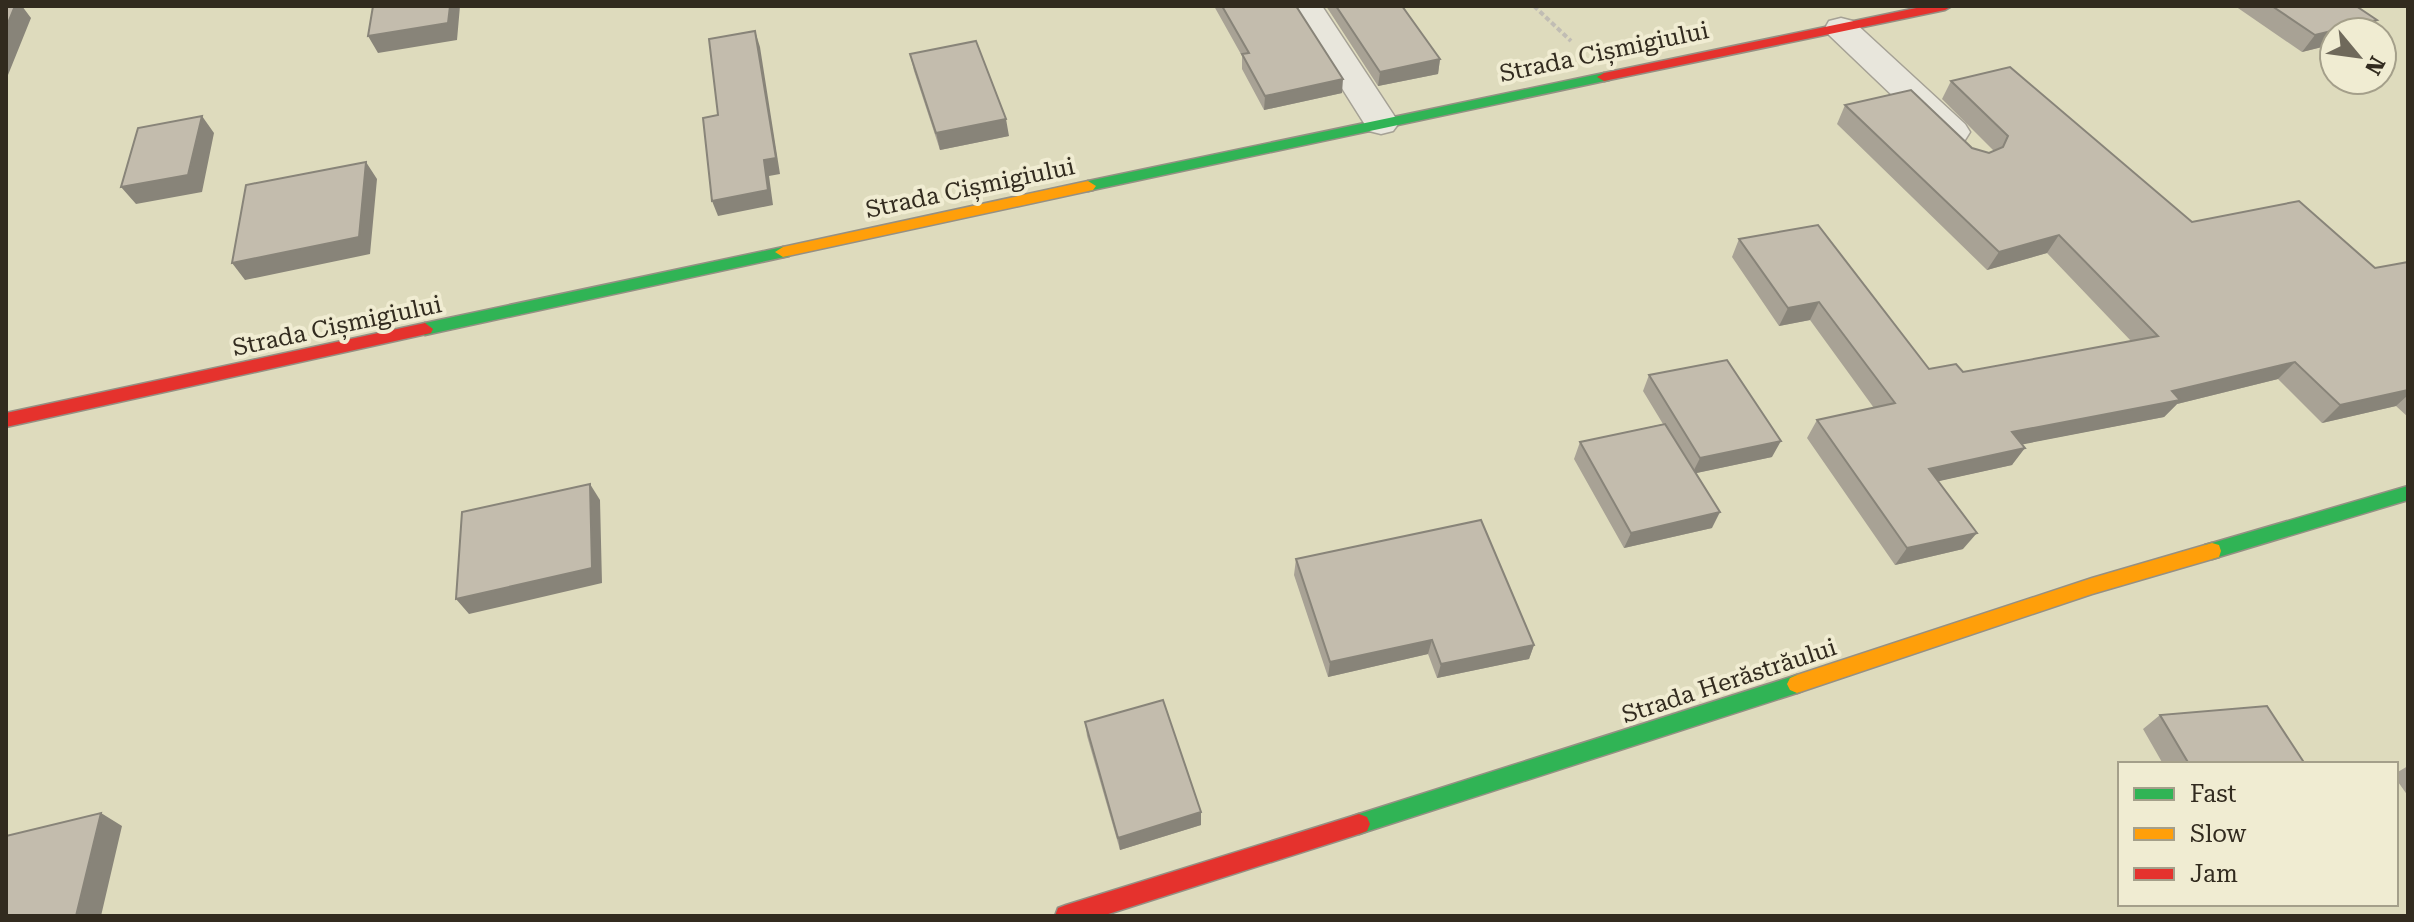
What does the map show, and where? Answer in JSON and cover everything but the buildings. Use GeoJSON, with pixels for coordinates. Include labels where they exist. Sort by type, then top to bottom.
{"type":"FeatureCollection","features":[{"type":"Feature","properties":{"kind":"street"},"geometry":{"type":"LineString","coordinates":[[1306,6],[1381,123]]}},
{"type":"Feature","properties":{"kind":"street","name":"Strada Cișmigiului"},"geometry":{"type":"LineString","coordinates":[[6,420],[1381,123],[1945,6]]}},
{"type":"Feature","properties":{"kind":"street"},"geometry":{"type":"LineString","coordinates":[[1841,28],[1977,156]]}},
{"type":"Feature","properties":{"kind":"street","name":"Strada Herăstrăului"},"geometry":{"type":"LineString","coordinates":[[1066,916],[1705,715],[2092,586],[2408,493]]}},
{"type":"Feature","properties":{"kind":"shaded area"},"geometry":{"type":"Polygon","coordinates":[[[6,6],[2408,6],[2408,916],[6,916],[6,6]]]}},
{"type":"Feature","properties":{"kind":"traffic: fast"},"geometry":{"type":"LineString","coordinates":[[1088,186],[1604,77]]}},
{"type":"Feature","properties":{"kind":"traffic: fast"},"geometry":{"type":"LineString","coordinates":[[425,329],[783,252]]}},
{"type":"Feature","properties":{"kind":"traffic: fast"},"geometry":{"type":"LineString","coordinates":[[2212,551],[2408,493]]}},
{"type":"Feature","properties":{"kind":"traffic: fast"},"geometry":{"type":"LineString","coordinates":[[1359,824],[1797,684]]}},
{"type":"Feature","properties":{"kind":"traffic: slow"},"geometry":{"type":"LineString","coordinates":[[783,252],[1088,186]]}},
{"type":"Feature","properties":{"kind":"traffic: slow"},"geometry":{"type":"LineString","coordinates":[[1797,684],[2092,586],[2212,551]]}},
{"type":"Feature","properties":{"kind":"traffic: jam"},"geometry":{"type":"LineString","coordinates":[[1604,77],[1945,6]]}},
{"type":"Feature","properties":{"kind":"traffic: jam"},"geometry":{"type":"LineString","coordinates":[[6,420],[425,329]]}},
{"type":"Feature","properties":{"kind":"traffic: jam"},"geometry":{"type":"LineString","coordinates":[[1066,916],[1359,824]]}}]}
